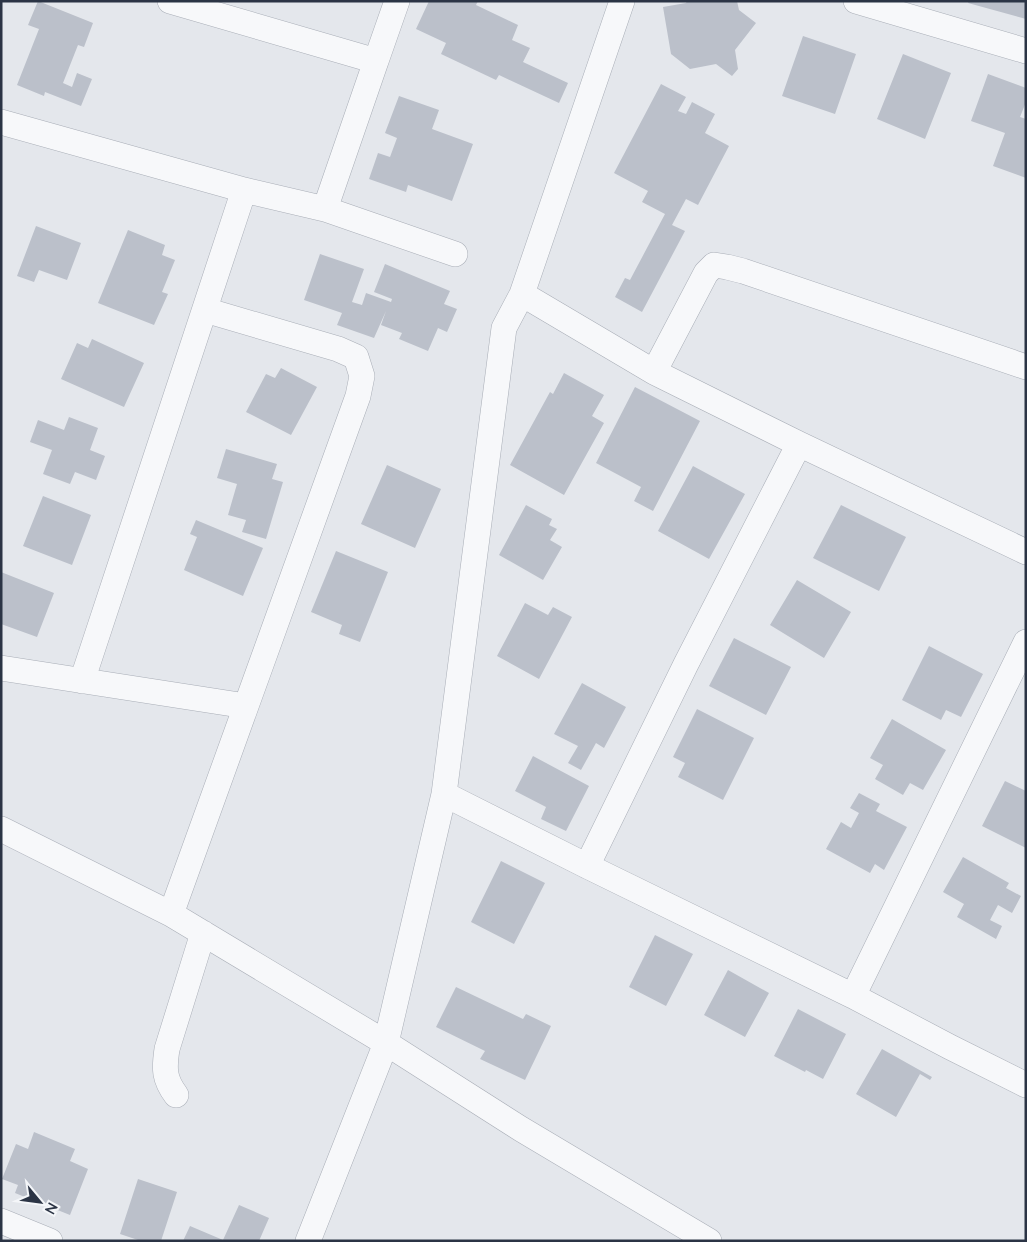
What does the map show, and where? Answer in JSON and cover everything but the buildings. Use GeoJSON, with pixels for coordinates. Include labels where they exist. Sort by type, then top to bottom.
{"type":"FeatureCollection","features":[{"type":"Feature","properties":{"kind":"street"},"geometry":{"type":"LineString","coordinates":[[170,1],[376,61]]}},
{"type":"Feature","properties":{"kind":"street"},"geometry":{"type":"LineString","coordinates":[[325,209],[398,1]]}},
{"type":"Feature","properties":{"kind":"street"},"geometry":{"type":"LineString","coordinates":[[308,1241],[386,1043],[444,794],[504,328],[522,294],[622,1]]}},
{"type":"Feature","properties":{"kind":"street"},"geometry":{"type":"LineString","coordinates":[[856,1],[1026,51]]}},
{"type":"Feature","properties":{"kind":"street"},"geometry":{"type":"LineString","coordinates":[[1,122],[244,190],[325,209],[455,254]]}},
{"type":"Feature","properties":{"kind":"street"},"geometry":{"type":"LineString","coordinates":[[82,681],[244,190]]}},
{"type":"Feature","properties":{"kind":"street"},"geometry":{"type":"LineString","coordinates":[[654,372],[706,273],[714,265],[743,271],[1026,367]]}},
{"type":"Feature","properties":{"kind":"street"},"geometry":{"type":"LineString","coordinates":[[522,294],[654,372],[799,444],[1026,552]]}},
{"type":"Feature","properties":{"kind":"street"},"geometry":{"type":"LineString","coordinates":[[171,914],[358,396],[362,376],[356,357],[338,349],[204,310]]}},
{"type":"Feature","properties":{"kind":"street"},"geometry":{"type":"LineString","coordinates":[[587,866],[686,664],[799,444]]}},
{"type":"Feature","properties":{"kind":"street"},"geometry":{"type":"LineString","coordinates":[[853,996],[1026,642]]}},
{"type":"Feature","properties":{"kind":"street"},"geometry":{"type":"LineString","coordinates":[[1,668],[246,706]]}},
{"type":"Feature","properties":{"kind":"street"},"geometry":{"type":"LineString","coordinates":[[444,794],[853,996],[1026,1085]]}},
{"type":"Feature","properties":{"kind":"street"},"geometry":{"type":"LineString","coordinates":[[1,829],[171,914],[386,1043],[521,1129],[709,1241]]}},
{"type":"Feature","properties":{"kind":"street"},"geometry":{"type":"LineString","coordinates":[[176,1095],[168,1085],[165,1067],[167,1049],[203,933]]}},
{"type":"Feature","properties":{"kind":"street"},"geometry":{"type":"LineString","coordinates":[[1,1221],[50,1241]]}}]}
